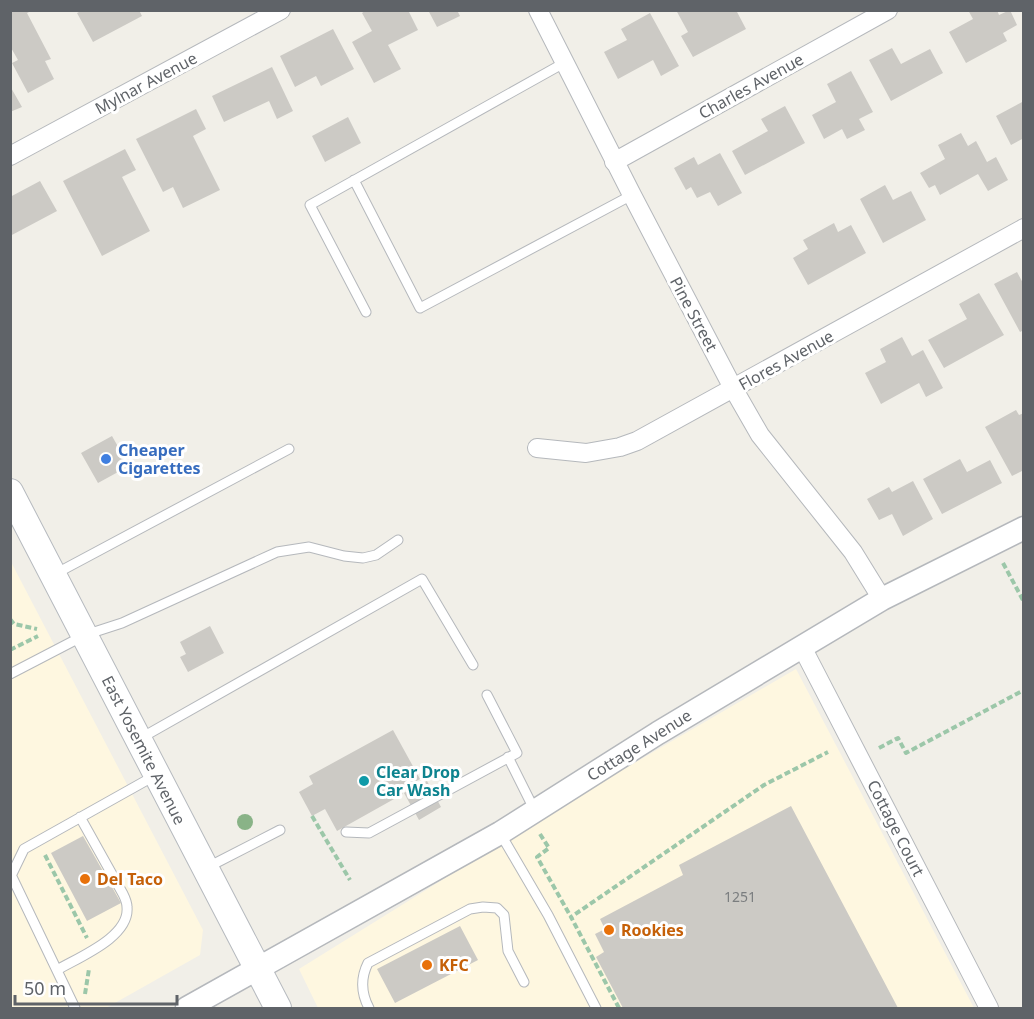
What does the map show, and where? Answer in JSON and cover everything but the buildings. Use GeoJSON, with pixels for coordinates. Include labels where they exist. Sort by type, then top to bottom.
{"type":"FeatureCollection","features":[{"type":"Feature","properties":{"kind":"main road","name":"East Yosemite Avenue"},"geometry":{"type":"LineString","coordinates":[[10,492],[278,1008]]}},
{"type":"Feature","properties":{"kind":"street","name":"Mylnar Avenue"},"geometry":{"type":"LineString","coordinates":[[10,156],[281,10]]}},
{"type":"Feature","properties":{"kind":"street","name":"Pine Street"},"geometry":{"type":"LineString","coordinates":[[538,10],[614,162],[760,435],[853,552],[882,599]]}},
{"type":"Feature","properties":{"kind":"street","name":"Charles Avenue"},"geometry":{"type":"LineString","coordinates":[[614,162],[888,10]]}},
{"type":"Feature","properties":{"kind":"street","name":"Flores Avenue"},"geometry":{"type":"LineString","coordinates":[[537,448],[586,453],[620,447],[636,441],[1023,228]]}},
{"type":"Feature","properties":{"kind":"street","name":"Cottage Avenue"},"geometry":{"type":"LineString","coordinates":[[187,1008],[500,833],[658,733],[882,599],[1023,528]]}},
{"type":"Feature","properties":{"kind":"street","name":"Cottage Court"},"geometry":{"type":"LineString","coordinates":[[802,647],[989,1008]]}},
{"type":"Feature","properties":{"kind":"lane"},"geometry":{"type":"LineString","coordinates":[[366,312],[310,205],[564,63]]}},
{"type":"Feature","properties":{"kind":"lane"},"geometry":{"type":"LineString","coordinates":[[354,180],[420,308],[632,195]]}},
{"type":"Feature","properties":{"kind":"lane"},"geometry":{"type":"LineString","coordinates":[[53,574],[289,449]]}},
{"type":"Feature","properties":{"kind":"lane"},"geometry":{"type":"LineString","coordinates":[[10,674],[85,635],[122,623],[277,552],[309,547],[344,556],[363,558],[376,555],[398,540]]}},
{"type":"Feature","properties":{"kind":"lane"},"geometry":{"type":"LineString","coordinates":[[138,739],[422,579],[473,665]]}},
{"type":"Feature","properties":{"kind":"lane"},"geometry":{"type":"LineString","coordinates":[[346,832],[369,833],[517,753],[487,695]]}},
{"type":"Feature","properties":{"kind":"lane"},"geometry":{"type":"LineString","coordinates":[[508,757],[535,811]]}},
{"type":"Feature","properties":{"kind":"lane"},"geometry":{"type":"LineString","coordinates":[[75,1008],[11,877],[24,849],[157,774]]}},
{"type":"Feature","properties":{"kind":"lane"},"geometry":{"type":"LineString","coordinates":[[57,970],[118,933],[124,925],[127,906],[123,894],[80,818]]}},
{"type":"Feature","properties":{"kind":"lane"},"geometry":{"type":"LineString","coordinates":[[206,868],[280,830]]}},
{"type":"Feature","properties":{"kind":"lane"},"geometry":{"type":"LineString","coordinates":[[500,833],[548,915],[596,1008]]}},
{"type":"Feature","properties":{"kind":"lane"},"geometry":{"type":"LineString","coordinates":[[369,1008],[363,998],[362,986],[364,971],[368,963],[470,909],[497,908],[504,915],[508,951],[524,982]]}},
{"type":"Feature","properties":{"kind":"path"},"geometry":{"type":"LineString","coordinates":[[1001,560],[1023,602]]}},
{"type":"Feature","properties":{"kind":"path"},"geometry":{"type":"LineString","coordinates":[[10,618],[14,624],[37,629]]}},
{"type":"Feature","properties":{"kind":"path"},"geometry":{"type":"LineString","coordinates":[[10,650],[38,636]]}},
{"type":"Feature","properties":{"kind":"path"},"geometry":{"type":"LineString","coordinates":[[879,748],[898,738],[906,753],[1023,690]]}},
{"type":"Feature","properties":{"kind":"path"},"geometry":{"type":"LineString","coordinates":[[571,917],[764,785],[828,752]]}},
{"type":"Feature","properties":{"kind":"path"},"geometry":{"type":"LineString","coordinates":[[312,816],[350,880]]}},
{"type":"Feature","properties":{"kind":"path"},"geometry":{"type":"LineString","coordinates":[[540,834],[549,848],[537,856],[619,1008]]}},
{"type":"Feature","properties":{"kind":"path"},"geometry":{"type":"LineString","coordinates":[[52,851],[44,855],[99,962],[89,967],[85,993],[88,999]]}},
{"type":"Feature","properties":{"kind":"shaded area"},"geometry":{"type":"Polygon","coordinates":[[[10,560],[203,930],[200,955],[106,1008],[11,1008],[10,560]]]}},
{"type":"Feature","properties":{"kind":"shaded area"},"geometry":{"type":"Polygon","coordinates":[[[796,669],[974,1008],[318,1008],[299,969],[569,801],[796,669]]]}},
{"type":"Feature","properties":{"kind":"place","name":"Cheaper Cigarettes"},"geometry":{"type":"Point","coordinates":[106,459]}},
{"type":"Feature","properties":{"kind":"place","name":"Clear Drop Car Wash"},"geometry":{"type":"Point","coordinates":[364,781]}},
{"type":"Feature","properties":{"kind":"place","name":"Del Taco"},"geometry":{"type":"Point","coordinates":[85,879]}},
{"type":"Feature","properties":{"kind":"place","name":"Rookies"},"geometry":{"type":"Point","coordinates":[609,930]}},
{"type":"Feature","properties":{"kind":"place","name":"KFC"},"geometry":{"type":"Point","coordinates":[427,965]}}]}
